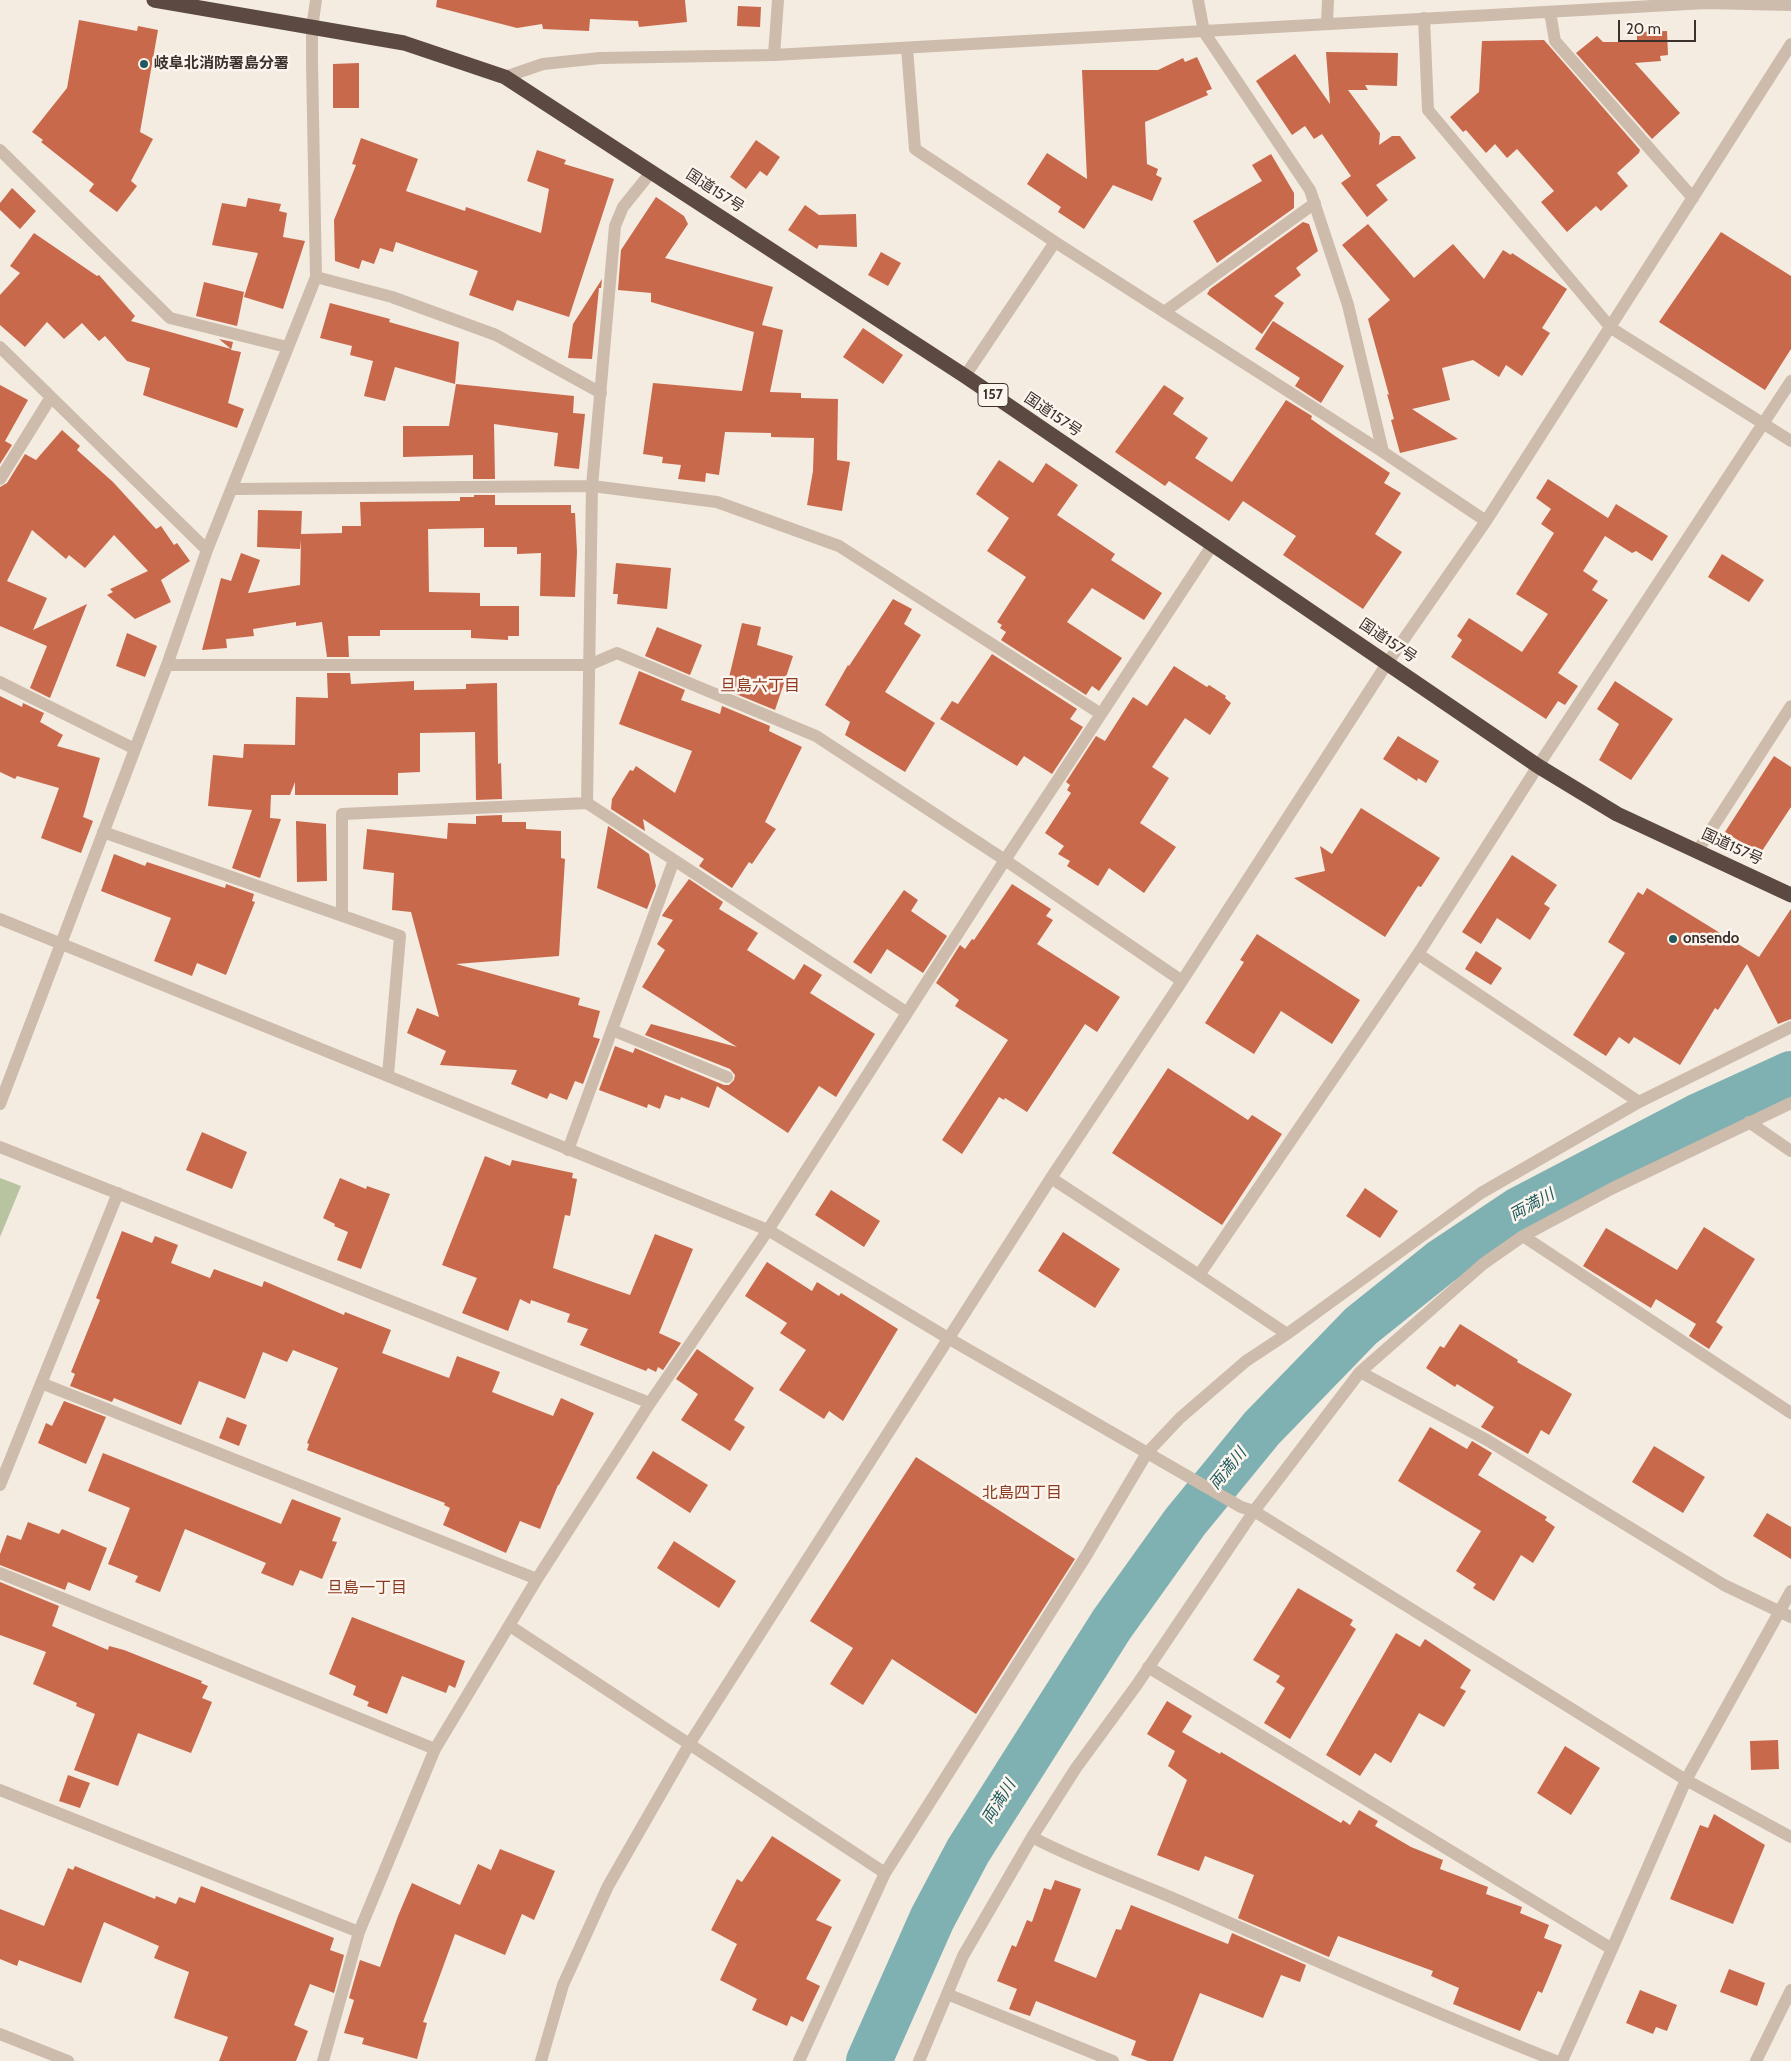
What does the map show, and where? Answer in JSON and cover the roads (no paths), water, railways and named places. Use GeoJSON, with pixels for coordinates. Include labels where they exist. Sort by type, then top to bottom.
{"type":"FeatureCollection","features":[{"type":"Feature","properties":{"kind":"highway","name":"国道157号"},"geometry":{"type":"LineString","coordinates":[[154,0],[404,43],[505,77],[965,376],[1388,662],[1538,766],[1617,814],[1698,850],[1791,895]]}},
{"type":"Feature","properties":{"kind":"street"},"geometry":{"type":"LineString","coordinates":[[0,1104],[60,942],[167,665],[207,550],[316,277],[312,28],[316,0]]}},
{"type":"Feature","properties":{"kind":"street"},"geometry":{"type":"LineString","coordinates":[[774,54],[778,0]]}},
{"type":"Feature","properties":{"kind":"street"},"geometry":{"type":"LineString","coordinates":[[1198,0],[1204,32],[1310,190],[1348,305],[1383,452]]}},
{"type":"Feature","properties":{"kind":"street"},"geometry":{"type":"LineString","coordinates":[[1328,0],[1328,23]]}},
{"type":"Feature","properties":{"kind":"street"},"geometry":{"type":"LineString","coordinates":[[505,77],[543,64],[600,58],[774,54],[907,48],[1706,2],[1791,5]]}},
{"type":"Feature","properties":{"kind":"street"},"geometry":{"type":"LineString","coordinates":[[1550,12],[1556,41],[1693,198]]}},
{"type":"Feature","properties":{"kind":"street"},"geometry":{"type":"LineString","coordinates":[[1424,18],[1428,110],[1611,328],[1791,441]]}},
{"type":"Feature","properties":{"kind":"street"},"geometry":{"type":"LineString","coordinates":[[541,2061],[564,1985],[608,1886],[690,1743],[1051,1178],[1182,981],[1388,662],[1486,521],[1791,44]]}},
{"type":"Feature","properties":{"kind":"street"},"geometry":{"type":"LineString","coordinates":[[907,48],[914,149],[1055,242],[1383,452],[1486,521]]}},
{"type":"Feature","properties":{"kind":"street"},"geometry":{"type":"LineString","coordinates":[[0,150],[170,318],[287,347]]}},
{"type":"Feature","properties":{"kind":"street"},"geometry":{"type":"LineString","coordinates":[[588,803],[592,486],[616,226],[624,207],[652,171]]}},
{"type":"Feature","properties":{"kind":"street"},"geometry":{"type":"LineString","coordinates":[[1164,312],[1315,203]]}},
{"type":"Feature","properties":{"kind":"street"},"geometry":{"type":"LineString","coordinates":[[965,376],[1055,242]]}},
{"type":"Feature","properties":{"kind":"street"},"geometry":{"type":"LineString","coordinates":[[316,277],[392,296],[496,335],[601,393]]}},
{"type":"Feature","properties":{"kind":"street"},"geometry":{"type":"LineString","coordinates":[[0,347],[207,550]]}},
{"type":"Feature","properties":{"kind":"street"},"geometry":{"type":"LineString","coordinates":[[1199,1275],[1418,954],[1538,766],[1791,380]]}},
{"type":"Feature","properties":{"kind":"street"},"geometry":{"type":"LineString","coordinates":[[0,479],[51,397]]}},
{"type":"Feature","properties":{"kind":"street"},"geometry":{"type":"LineString","coordinates":[[232,489],[592,486],[717,502],[839,546],[1101,714]]}},
{"type":"Feature","properties":{"kind":"street"},"geometry":{"type":"LineString","coordinates":[[323,2061],[359,1932],[435,1749],[537,1579],[650,1402],[768,1230],[906,1012],[1213,544]]}},
{"type":"Feature","properties":{"kind":"street"},"geometry":{"type":"LineString","coordinates":[[167,665],[589,665],[617,653],[816,736],[1005,860],[1182,981]]}},
{"type":"Feature","properties":{"kind":"street"},"geometry":{"type":"LineString","coordinates":[[0,682],[135,749]]}},
{"type":"Feature","properties":{"kind":"street"},"geometry":{"type":"LineString","coordinates":[[1698,850],[1791,706]]}},
{"type":"Feature","properties":{"kind":"street"},"geometry":{"type":"LineString","coordinates":[[342,916],[342,814],[588,803],[906,1012]]}},
{"type":"Feature","properties":{"kind":"street"},"geometry":{"type":"LineString","coordinates":[[103,832],[400,936],[388,1076]]}},
{"type":"Feature","properties":{"kind":"street"},"geometry":{"type":"LineString","coordinates":[[568,1150],[674,860]]}},
{"type":"Feature","properties":{"kind":"street"},"geometry":{"type":"LineString","coordinates":[[0,919],[768,1230],[948,1338],[1241,1507],[1254,1511],[1686,1780],[1791,1836]]}},
{"type":"Feature","properties":{"kind":"street"},"geometry":{"type":"LineString","coordinates":[[1418,954],[1639,1102]]}},
{"type":"Feature","properties":{"kind":"street"},"geometry":{"type":"LineString","coordinates":[[799,2061],[885,1873],[1086,1556],[1147,1453],[1180,1418],[1246,1361],[1287,1334],[1481,1193],[1639,1102],[1791,1027]]}},
{"type":"Feature","properties":{"kind":"street"},"geometry":{"type":"LineString","coordinates":[[612,1030],[727,1077]]}},
{"type":"Feature","properties":{"kind":"street"},"geometry":{"type":"LineString","coordinates":[[919,2061],[963,1956],[1032,1837],[1076,1768],[1148,1667],[1254,1511],[1360,1372],[1483,1264],[1523,1236],[1613,1188],[1791,1103]]}},
{"type":"Feature","properties":{"kind":"street"},"geometry":{"type":"LineString","coordinates":[[1749,1122],[1791,1151]]}},
{"type":"Feature","properties":{"kind":"street"},"geometry":{"type":"LineString","coordinates":[[0,1147],[650,1402]]}},
{"type":"Feature","properties":{"kind":"street"},"geometry":{"type":"LineString","coordinates":[[1051,1178],[1287,1334]]}},
{"type":"Feature","properties":{"kind":"street"},"geometry":{"type":"LineString","coordinates":[[0,1485],[118,1193]]}},
{"type":"Feature","properties":{"kind":"street"},"geometry":{"type":"LineString","coordinates":[[1523,1236],[1791,1413]]}},
{"type":"Feature","properties":{"kind":"street"},"geometry":{"type":"LineString","coordinates":[[1360,1372],[1487,1440],[1692,1567],[1785,1614]]}},
{"type":"Feature","properties":{"kind":"street"},"geometry":{"type":"LineString","coordinates":[[41,1383],[537,1579]]}},
{"type":"Feature","properties":{"kind":"street"},"geometry":{"type":"LineString","coordinates":[[0,1573],[435,1749]]}},
{"type":"Feature","properties":{"kind":"street"},"geometry":{"type":"LineString","coordinates":[[1562,2061],[1686,1780],[1785,1614],[1791,1591]]}},
{"type":"Feature","properties":{"kind":"street"},"geometry":{"type":"LineString","coordinates":[[510,1626],[885,1873]]}},
{"type":"Feature","properties":{"kind":"street"},"geometry":{"type":"LineString","coordinates":[[1148,1667],[1612,1949]]}},
{"type":"Feature","properties":{"kind":"street"},"geometry":{"type":"LineString","coordinates":[[0,1790],[359,1932]]}},
{"type":"Feature","properties":{"kind":"street"},"geometry":{"type":"LineString","coordinates":[[1032,1837],[1066,1855],[1158,1891],[1420,2007],[1556,2061]]}},
{"type":"Feature","properties":{"kind":"street"},"geometry":{"type":"LineString","coordinates":[[1756,2061],[1791,1990]]}},
{"type":"Feature","properties":{"kind":"street"},"geometry":{"type":"LineString","coordinates":[[947,1994],[1113,2061]]}},
{"type":"Feature","properties":{"kind":"street"},"geometry":{"type":"LineString","coordinates":[[0,2034],[68,2061]]}},
{"type":"Feature","properties":{"kind":"waterway","name":"両満川"},"geometry":{"type":"LineString","coordinates":[[869,2061],[932,1919],[968,1851],[1112,1624],[1185,1522],[1262,1428],[1361,1326],[1441,1262],[1519,1210],[1699,1116],[1791,1074]]}},
{"type":"Feature","properties":{"kind":"place","name":"岐阜北消防署島分署"},"geometry":{"type":"Point","coordinates":[144,64]}},
{"type":"Feature","properties":{"kind":"place","name":"onsendo"},"geometry":{"type":"Point","coordinates":[1673,939]}},
{"type":"Feature","properties":{"kind":"district","name":"旦島六丁目"},"geometry":{"type":"Point","coordinates":[760,686]}},
{"type":"Feature","properties":{"kind":"district","name":"北島四丁目"},"geometry":{"type":"Point","coordinates":[1022,1493]}},
{"type":"Feature","properties":{"kind":"district","name":"旦島一丁目"},"geometry":{"type":"Point","coordinates":[367,1588]}}]}
